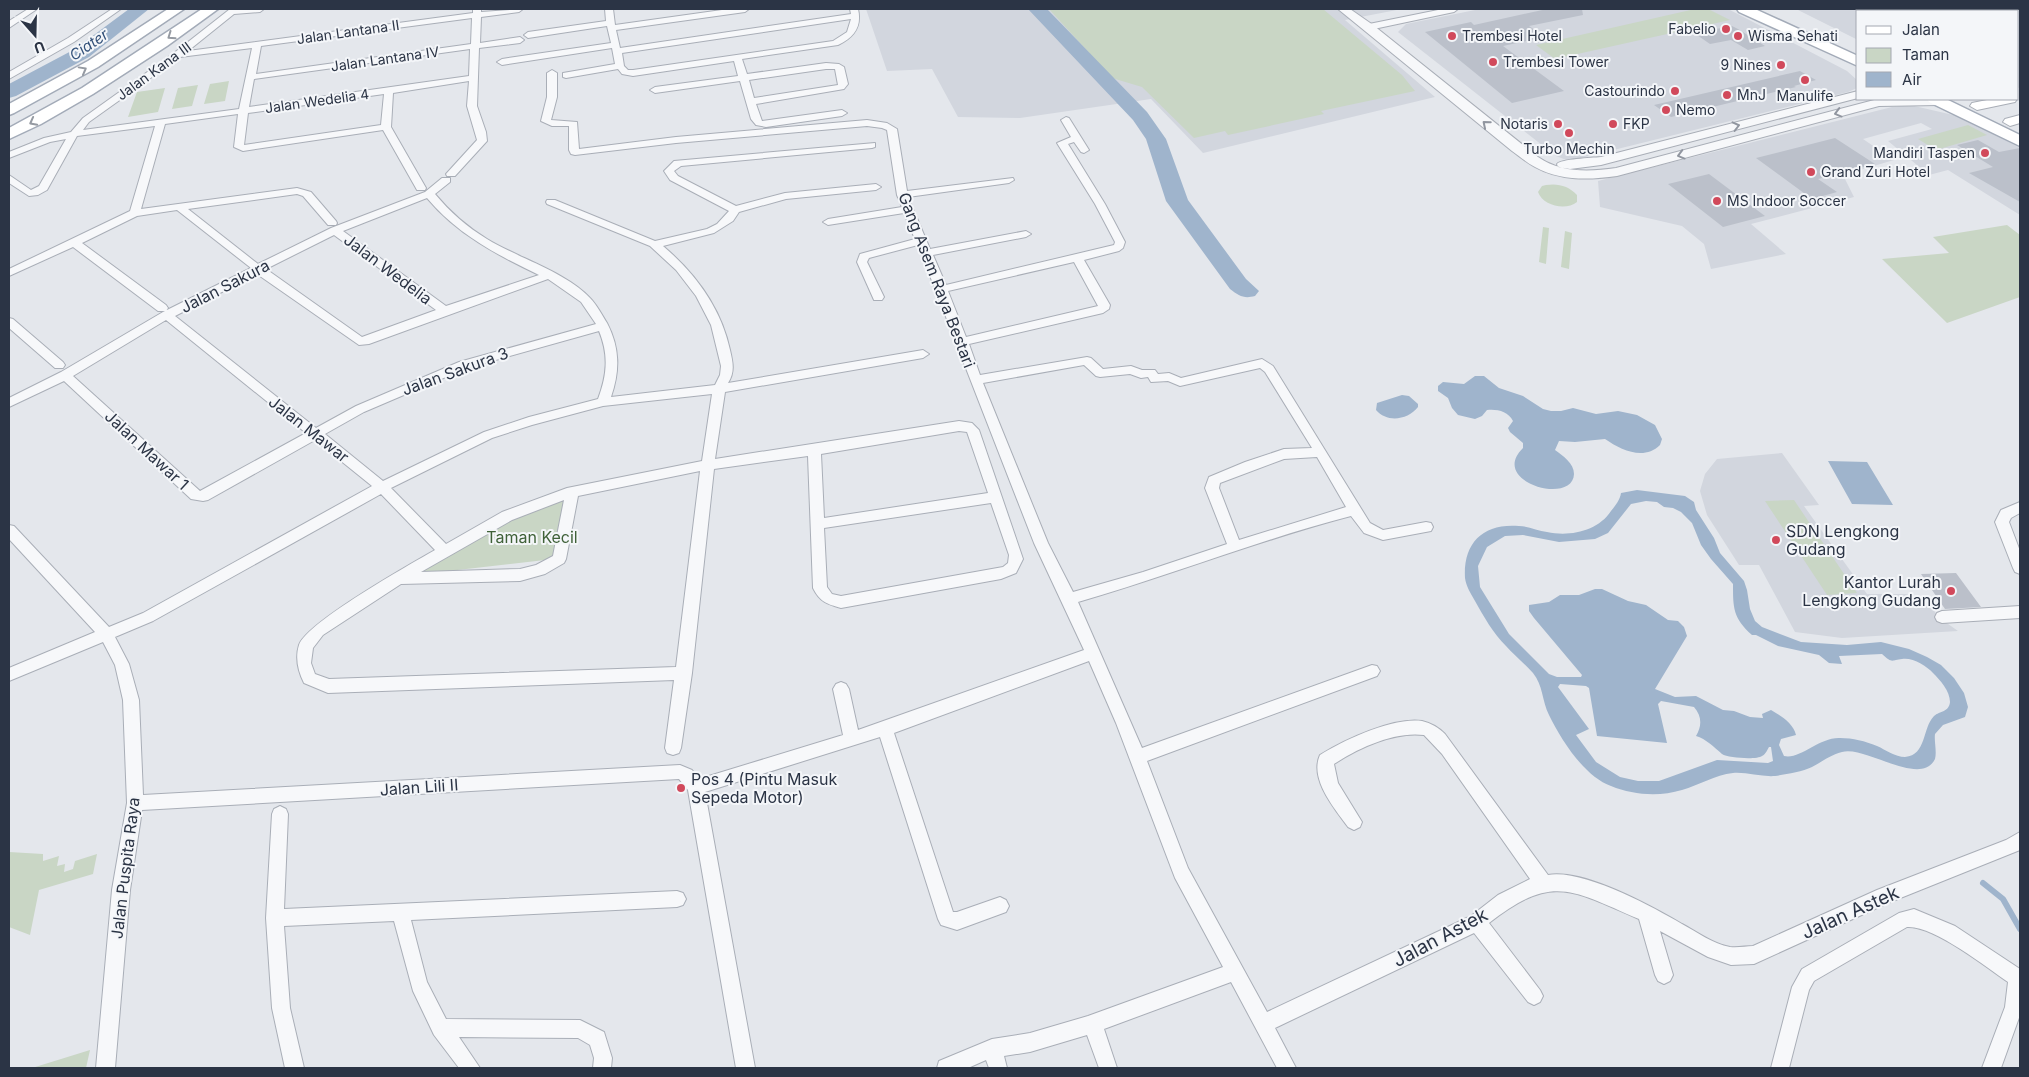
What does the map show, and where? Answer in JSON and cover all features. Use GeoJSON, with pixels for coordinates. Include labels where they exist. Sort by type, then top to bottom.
{"type":"FeatureCollection","features":[{"type":"Feature","properties":{"kind":"main road"},"geometry":{"type":"LineString","coordinates":[[9,110],[93,64],[177,9]]}},
{"type":"Feature","properties":{"kind":"main road"},"geometry":{"type":"LineString","coordinates":[[9,134],[72,101],[124,69],[211,9]]}},
{"type":"Feature","properties":{"kind":"main road"},"geometry":{"type":"LineString","coordinates":[[1744,9],[1856,59]]}},
{"type":"Feature","properties":{"kind":"main road"},"geometry":{"type":"LineString","coordinates":[[1801,20],[1856,58]]}},
{"type":"Feature","properties":{"kind":"main road"},"geometry":{"type":"LineString","coordinates":[[1936,100],[2020,141]]}},
{"type":"Feature","properties":{"kind":"main road"},"geometry":{"type":"LineString","coordinates":[[1964,100],[2017,123]]}},
{"type":"Feature","properties":{"kind":"main road"},"geometry":{"type":"LineString","coordinates":[[1978,106],[2005,100]]}},
{"type":"Feature","properties":{"kind":"street"},"geometry":{"type":"LineString","coordinates":[[9,25],[33,9]]}},
{"type":"Feature","properties":{"kind":"street"},"geometry":{"type":"LineString","coordinates":[[9,76],[71,40],[117,9]]}},
{"type":"Feature","properties":{"kind":"street"},"geometry":{"type":"LineString","coordinates":[[233,11],[260,9]]}},
{"type":"Feature","properties":{"kind":"street","name":"Jalan Lantana II"},"geometry":{"type":"LineString","coordinates":[[177,55],[478,12],[519,9]]}},
{"type":"Feature","properties":{"kind":"street"},"geometry":{"type":"LineString","coordinates":[[502,62],[616,48],[855,12],[855,30],[847,38],[835,43],[625,72],[620,66],[616,48],[611,25],[608,12],[609,9]]}},
{"type":"Feature","properties":{"kind":"street","name":"Jalan Lantana IV"},"geometry":{"type":"LineString","coordinates":[[250,77],[476,47],[524,37],[611,25],[744,9]]}},
{"type":"Feature","properties":{"kind":"street"},"geometry":{"type":"LineString","coordinates":[[1344,9],[1375,26],[1454,9]]}},
{"type":"Feature","properties":{"kind":"street"},"geometry":{"type":"LineString","coordinates":[[1358,9],[1375,26],[1516,148],[1539,164],[1574,170],[1594,176],[1617,172],[1876,100],[1936,100]]}},
{"type":"Feature","properties":{"kind":"street","name":"Jalan Kana III"},"geometry":{"type":"LineString","coordinates":[[9,178],[29,193],[39,192],[74,134],[86,120],[177,55],[233,11]]}},
{"type":"Feature","properties":{"kind":"street"},"geometry":{"type":"LineString","coordinates":[[472,78],[478,12]]}},
{"type":"Feature","properties":{"kind":"street"},"geometry":{"type":"LineString","coordinates":[[257,45],[238,145],[243,148],[386,127]]}},
{"type":"Feature","properties":{"kind":"street"},"geometry":{"type":"LineString","coordinates":[[737,57],[750,102],[759,123],[766,124],[842,113]]}},
{"type":"Feature","properties":{"kind":"street"},"geometry":{"type":"LineString","coordinates":[[566,75],[620,66]]}},
{"type":"Feature","properties":{"kind":"street"},"geometry":{"type":"LineString","coordinates":[[655,90],[826,66],[839,67],[843,84],[841,87],[750,102]]}},
{"type":"Feature","properties":{"kind":"street","name":"Gang Asem Raya Bestari"},"geometry":{"type":"LineString","coordinates":[[552,73],[552,98],[546,121],[550,124],[567,122],[574,124],[575,152],[676,140],[874,123],[884,125],[893,132],[902,195],[942,288],[961,342],[1041,543],[1069,598],[1094,654]]}},
{"type":"Feature","properties":{"kind":"street","name":"Jalan Wedelia 4"},"geometry":{"type":"LineString","coordinates":[[9,155],[47,140],[74,134],[389,92],[472,78]]}},
{"type":"Feature","properties":{"kind":"street","name":"Jalan Sakura"},"geometry":{"type":"LineString","coordinates":[[9,403],[62,370],[165,311],[333,227],[425,191],[448,177],[482,141],[482,132],[472,106],[472,78]]}},
{"type":"Feature","properties":{"kind":"street"},"geometry":{"type":"LineString","coordinates":[[389,92],[386,127],[425,191],[450,217],[467,229],[496,248],[549,275],[586,300],[611,343],[614,358],[611,382],[603,402]]}},
{"type":"Feature","properties":{"kind":"street"},"geometry":{"type":"LineString","coordinates":[[1574,170],[1601,160],[1856,95]]}},
{"type":"Feature","properties":{"kind":"street"},"geometry":{"type":"LineString","coordinates":[[1066,120],[1084,150]]}},
{"type":"Feature","properties":{"kind":"street"},"geometry":{"type":"LineString","coordinates":[[135,213],[161,122]]}},
{"type":"Feature","properties":{"kind":"street"},"geometry":{"type":"LineString","coordinates":[[942,288],[1114,249],[1119,246],[1120,242],[1100,204],[1062,143],[1077,138]]}},
{"type":"Feature","properties":{"kind":"street"},"geometry":{"type":"LineString","coordinates":[[872,145],[678,163],[668,171],[674,178],[735,210],[785,196],[876,187]]}},
{"type":"Feature","properties":{"kind":"street"},"geometry":{"type":"LineString","coordinates":[[902,195],[1009,180]]}},
{"type":"Feature","properties":{"kind":"street","name":"Jalan Wedelia"},"geometry":{"type":"LineString","coordinates":[[9,273],[135,213],[302,191],[333,227],[445,311],[549,275]]}},
{"type":"Feature","properties":{"kind":"street"},"geometry":{"type":"LineString","coordinates":[[551,202],[654,244],[667,254],[690,278],[710,307],[726,359],[728,374],[719,388],[673,748]]}},
{"type":"Feature","properties":{"kind":"street"},"geometry":{"type":"LineString","coordinates":[[179,207],[256,267],[360,341],[365,341],[445,311]]}},
{"type":"Feature","properties":{"kind":"street"},"geometry":{"type":"LineString","coordinates":[[828,222],[908,209]]}},
{"type":"Feature","properties":{"kind":"street"},"geometry":{"type":"LineString","coordinates":[[654,244],[717,228],[730,220],[735,210]]}},
{"type":"Feature","properties":{"kind":"street"},"geometry":{"type":"LineString","coordinates":[[927,253],[1026,234]]}},
{"type":"Feature","properties":{"kind":"street"},"geometry":{"type":"LineString","coordinates":[[878,297],[862,262],[864,256],[922,241]]}},
{"type":"Feature","properties":{"kind":"street","name":"Jalan Mawar"},"geometry":{"type":"LineString","coordinates":[[74,242],[165,311],[315,434],[382,486],[444,551]]}},
{"type":"Feature","properties":{"kind":"street"},"geometry":{"type":"LineString","coordinates":[[961,342],[1103,309],[1104,305],[1077,257]]}},
{"type":"Feature","properties":{"kind":"street","name":"Jalan Mawar 1"},"geometry":{"type":"LineString","coordinates":[[9,322],[199,496],[210,494],[315,434]]}},
{"type":"Feature","properties":{"kind":"street","name":"Jalan Sakura 3"},"geometry":{"type":"LineString","coordinates":[[315,434],[378,401],[463,365],[602,326]]}},
{"type":"Feature","properties":{"kind":"street"},"geometry":{"type":"LineString","coordinates":[[9,675],[148,617],[382,486],[488,435],[603,402],[719,388],[923,354]]}},
{"type":"Feature","properties":{"kind":"street"},"geometry":{"type":"LineString","coordinates":[[976,380],[1087,361],[1100,373],[1135,370],[1141,374],[1151,373],[1155,379],[1168,378],[1180,382],[1262,363],[1270,369],[1322,452],[1365,527],[1383,535],[1426,527]]}},
{"type":"Feature","properties":{"kind":"street"},"geometry":{"type":"LineString","coordinates":[[684,673],[328,686],[309,678],[304,663],[306,646],[318,631],[398,578],[507,516],[572,492],[708,465],[959,426],[968,426],[973,430],[1016,555],[1014,568],[1001,573],[841,602],[827,598],[820,588],[814,450]]}},
{"type":"Feature","properties":{"kind":"street"},"geometry":{"type":"LineString","coordinates":[[1235,547],[1212,488],[1214,480],[1250,465],[1284,454],[1322,452]]}},
{"type":"Feature","properties":{"kind":"street"},"geometry":{"type":"LineString","coordinates":[[398,578],[520,575],[551,565],[559,559],[572,492]]}},
{"type":"Feature","properties":{"kind":"street"},"geometry":{"type":"LineString","coordinates":[[818,524],[996,497]]}},
{"type":"Feature","properties":{"kind":"street"},"geometry":{"type":"LineString","coordinates":[[2020,507],[2006,514],[2002,522],[2020,568]]}},
{"type":"Feature","properties":{"kind":"street"},"geometry":{"type":"LineString","coordinates":[[1069,598],[1143,578],[1354,510]]}},
{"type":"Feature","properties":{"kind":"street","name":"Jalan Puspita Raya"},"geometry":{"type":"LineString","coordinates":[[9,530],[106,634],[122,664],[131,700],[135,803],[121,890],[105,1068]]}},
{"type":"Feature","properties":{"kind":"street"},"geometry":{"type":"LineString","coordinates":[[1942,617],[2020,612]]}},
{"type":"Feature","properties":{"kind":"street"},"geometry":{"type":"LineString","coordinates":[[746,1068],[696,788],[885,729],[1094,654],[1138,757],[1181,872],[1287,1068]]}},
{"type":"Feature","properties":{"kind":"street"},"geometry":{"type":"LineString","coordinates":[[1138,757],[1372,672]]}},
{"type":"Feature","properties":{"kind":"street"},"geometry":{"type":"LineString","coordinates":[[841,689],[852,740]]}},
{"type":"Feature","properties":{"kind":"street"},"geometry":{"type":"LineString","coordinates":[[1354,822],[1331,787],[1324,771],[1326,760],[1350,746],[1412,727],[1422,728],[1432,732],[1448,749],[1544,884]]}},
{"type":"Feature","properties":{"kind":"street"},"geometry":{"type":"LineString","coordinates":[[885,729],[947,919],[957,921],[1000,906]]}},
{"type":"Feature","properties":{"kind":"street","name":"Jalan Lili II"},"geometry":{"type":"LineString","coordinates":[[135,803],[669,771],[680,772],[686,775],[696,788]]}},
{"type":"Feature","properties":{"kind":"street"},"geometry":{"type":"LineString","coordinates":[[280,814],[275,918],[281,1008],[294,1068]]}},
{"type":"Feature","properties":{"kind":"street","name":"Jalan Astek"},"geometry":{"type":"LineString","coordinates":[[1263,1024],[1478,922],[1504,901],[1533,886],[1560,881],[1574,884],[1646,913],[1708,948],[1731,956],[1754,955],[1883,896],[2012,846],[2020,840]]}},
{"type":"Feature","properties":{"kind":"street"},"geometry":{"type":"LineString","coordinates":[[275,918],[677,899]]}},
{"type":"Feature","properties":{"kind":"street"},"geometry":{"type":"LineString","coordinates":[[400,912],[419,985],[441,1028],[470,1068]]}},
{"type":"Feature","properties":{"kind":"street"},"geometry":{"type":"LineString","coordinates":[[1646,913],[1664,976]]}},
{"type":"Feature","properties":{"kind":"street"},"geometry":{"type":"LineString","coordinates":[[1780,1068],[1800,987],[1808,975],[1905,919],[1914,918],[1949,932],[2019,980],[2014,1007],[1992,1068]]}},
{"type":"Feature","properties":{"kind":"street"},"geometry":{"type":"LineString","coordinates":[[1478,922],[1534,996]]}},
{"type":"Feature","properties":{"kind":"street"},"geometry":{"type":"LineString","coordinates":[[946,1068],[992,1048],[1009,1047],[1134,1011],[1234,972]]}},
{"type":"Feature","properties":{"kind":"street"},"geometry":{"type":"LineString","coordinates":[[1092,1024],[1108,1068]]}},
{"type":"Feature","properties":{"kind":"street"},"geometry":{"type":"LineString","coordinates":[[441,1028],[580,1029],[597,1039],[603,1058],[602,1068]]}},
{"type":"Feature","properties":{"kind":"street"},"geometry":{"type":"LineString","coordinates":[[992,1048],[998,1068]]}},
{"type":"Feature","properties":{"kind":"shaded area"},"geometry":{"type":"Polygon","coordinates":[[[866,9],[1402,9],[1345,20],[1435,97],[1203,153],[1151,99],[1020,118],[958,117],[932,69],[887,71],[866,9]]]}},
{"type":"Feature","properties":{"kind":"shaded area"},"geometry":{"type":"Polygon","coordinates":[[[1480,9],[1728,9],[1847,71],[1856,79],[1856,88],[1569,161],[1556,156],[1398,32],[1406,24],[1480,9]]]}},
{"type":"Feature","properties":{"kind":"shaded area"},"geometry":{"type":"Polygon","coordinates":[[[1796,9],[2020,9],[2020,87],[2019,10],[1856,10],[1856,39],[1796,9]]]}},
{"type":"Feature","properties":{"kind":"shaded area"},"geometry":{"type":"Polygon","coordinates":[[[1910,105],[1962,117],[2020,148],[2020,215],[1948,170],[1929,175],[1888,141],[1932,129],[1921,123],[1863,139],[1894,160],[1843,175],[1854,197],[1751,224],[1786,254],[1711,269],[1704,244],[1682,226],[1600,207],[1598,181],[1892,107],[1910,105]]]}},
{"type":"Feature","properties":{"kind":"shaded area","name":"SDN Lengkong Gudang"},"geometry":{"type":"Polygon","coordinates":[[[1782,453],[1819,505],[1804,506],[1867,594],[1906,594],[1928,604],[1941,619],[1958,631],[1842,638],[1795,632],[1759,565],[1739,565],[1707,515],[1700,491],[1705,474],[1717,459],[1782,453]]]}},
{"type":"Feature","properties":{"kind":"green space"},"geometry":{"type":"Polygon","coordinates":[[[1049,9],[1323,9],[1402,75],[1415,91],[1321,111],[1324,114],[1228,135],[1225,131],[1194,138],[1142,87],[1112,78],[1049,9]]]}},
{"type":"Feature","properties":{"kind":"green space"},"geometry":{"type":"Polygon","coordinates":[[[1695,9],[1708,9],[1730,20],[1555,59],[1536,45],[1695,9]]]}},
{"type":"Feature","properties":{"kind":"green space"},"geometry":{"type":"Polygon","coordinates":[[[229,81],[225,101],[204,104],[210,84],[229,81]]]}},
{"type":"Feature","properties":{"kind":"green space"},"geometry":{"type":"Polygon","coordinates":[[[198,85],[192,106],[172,109],[178,88],[198,85]]]}},
{"type":"Feature","properties":{"kind":"green space"},"geometry":{"type":"Polygon","coordinates":[[[165,88],[158,112],[128,117],[137,92],[165,88]]]}},
{"type":"Feature","properties":{"kind":"green space"},"geometry":{"type":"Polygon","coordinates":[[[1968,125],[1987,135],[1936,150],[1918,139],[1968,125]]]}},
{"type":"Feature","properties":{"kind":"green space"},"geometry":{"type":"Polygon","coordinates":[[[1555,184],[1567,187],[1577,195],[1577,202],[1567,206],[1550,204],[1538,192],[1542,186],[1555,184]]]}},
{"type":"Feature","properties":{"kind":"green space"},"geometry":{"type":"Polygon","coordinates":[[[2007,225],[2020,235],[2020,297],[1947,323],[1882,259],[1949,253],[1933,237],[2007,225]]]}},
{"type":"Feature","properties":{"kind":"green space"},"geometry":{"type":"Polygon","coordinates":[[[1543,227],[1549,228],[1546,264],[1539,262],[1543,227]]]}},
{"type":"Feature","properties":{"kind":"green space"},"geometry":{"type":"Polygon","coordinates":[[[1565,231],[1572,233],[1569,269],[1561,267],[1565,231]]]}},
{"type":"Feature","properties":{"kind":"green space","name":"Taman Kecil"},"geometry":{"type":"Polygon","coordinates":[[[565,499],[554,559],[414,575],[516,517],[565,499]]]}},
{"type":"Feature","properties":{"kind":"green space"},"geometry":{"type":"Polygon","coordinates":[[[1794,500],[1857,593],[1827,595],[1765,501],[1794,500]]]}},
{"type":"Feature","properties":{"kind":"green space"},"geometry":{"type":"Polygon","coordinates":[[[9,852],[43,854],[43,861],[59,856],[57,866],[65,864],[64,872],[73,869],[75,861],[97,854],[93,874],[39,890],[30,935],[9,927],[9,852]]]}},
{"type":"Feature","properties":{"kind":"green space"},"geometry":{"type":"Polygon","coordinates":[[[90,1050],[86,1068],[32,1068],[90,1050]]]}},
{"type":"Feature","properties":{"kind":"water"},"geometry":{"type":"Polygon","coordinates":[[[1475,376],[1484,376],[1499,388],[1523,396],[1543,409],[1551,411],[1573,408],[1596,414],[1618,411],[1637,415],[1655,425],[1662,439],[1660,445],[1654,450],[1640,453],[1625,450],[1605,439],[1575,442],[1559,441],[1555,450],[1568,460],[1574,470],[1570,483],[1561,488],[1548,489],[1535,486],[1523,480],[1516,471],[1515,460],[1523,448],[1523,443],[1510,432],[1508,428],[1513,421],[1508,415],[1498,410],[1487,410],[1482,416],[1475,419],[1458,415],[1452,408],[1448,398],[1438,391],[1438,386],[1443,382],[1464,384],[1475,376]]]}},
{"type":"Feature","properties":{"kind":"water"},"geometry":{"type":"Polygon","coordinates":[[[1402,395],[1409,396],[1418,404],[1418,407],[1409,415],[1391,418],[1376,410],[1377,403],[1402,395]]]}},
{"type":"Feature","properties":{"kind":"water"},"geometry":{"type":"Polygon","coordinates":[[[1828,461],[1867,462],[1893,505],[1852,504],[1828,461]]]}},
{"type":"Feature","properties":{"kind":"water"},"geometry":{"type":"Polygon","coordinates":[[[1637,490],[1685,496],[1694,502],[1696,510],[1714,538],[1720,553],[1744,581],[1750,609],[1755,621],[1762,627],[1801,642],[1847,645],[1881,642],[1909,649],[1941,665],[1954,678],[1964,693],[1968,707],[1965,717],[1943,725],[1935,734],[1935,759],[1928,767],[1918,769],[1905,768],[1852,751],[1842,752],[1799,772],[1775,776],[1733,773],[1664,794],[1637,793],[1619,789],[1592,775],[1567,746],[1554,725],[1547,710],[1541,688],[1530,669],[1501,641],[1485,619],[1466,584],[1465,566],[1472,545],[1486,532],[1506,526],[1522,526],[1565,534],[1583,531],[1605,518],[1617,503],[1621,493],[1637,490]],[[1646,501],[1631,504],[1608,533],[1595,539],[1559,542],[1523,535],[1505,536],[1487,547],[1478,566],[1480,587],[1509,634],[1549,674],[1557,677],[1581,677],[1582,675],[1534,618],[1529,611],[1529,605],[1549,602],[1560,595],[1579,595],[1595,589],[1602,589],[1628,601],[1646,605],[1668,620],[1678,621],[1684,627],[1687,636],[1655,689],[1675,697],[1696,696],[1723,710],[1734,711],[1750,717],[1763,718],[1762,714],[1771,710],[1789,723],[1796,735],[1781,739],[1779,745],[1784,756],[1797,755],[1825,741],[1840,738],[1868,743],[1901,757],[1912,755],[1917,751],[1921,746],[1930,721],[1934,716],[1946,710],[1950,702],[1944,686],[1930,670],[1915,661],[1906,659],[1892,661],[1882,654],[1839,656],[1842,664],[1829,663],[1819,655],[1778,646],[1756,635],[1752,635],[1741,623],[1735,612],[1733,584],[1701,545],[1692,523],[1681,512],[1673,508],[1664,507],[1657,502],[1646,501]],[[1560,684],[1558,687],[1589,729],[1576,735],[1596,762],[1620,777],[1638,781],[1659,781],[1717,760],[1768,763],[1773,761],[1771,747],[1763,755],[1754,758],[1722,754],[1707,741],[1696,736],[1700,721],[1699,714],[1694,707],[1661,701],[1658,704],[1667,743],[1597,736],[1589,688],[1586,686],[1560,684]]]}},
{"type":"Feature","properties":{"kind":"building","name":"Trembesi Tower"},"geometry":{"type":"Polygon","coordinates":[[[1547,9],[1582,9],[1583,15],[1529,26],[1545,37],[1503,46],[1564,91],[1512,103],[1425,32],[1471,22],[1474,25],[1547,9]]]}},
{"type":"Feature","properties":{"kind":"building"},"geometry":{"type":"Polygon","coordinates":[[[1732,26],[1765,46],[1748,50],[1731,40],[1710,44],[1694,33],[1732,26]]]}},
{"type":"Feature","properties":{"kind":"building"},"geometry":{"type":"Polygon","coordinates":[[[1800,71],[1816,80],[1794,86],[1796,87],[1671,117],[1654,105],[1800,71]]]}},
{"type":"Feature","properties":{"kind":"building","name":"Grand Zuri Hotel"},"geometry":{"type":"Polygon","coordinates":[[[1835,138],[1875,164],[1818,179],[1837,192],[1812,199],[1756,158],[1835,138]]]}},
{"type":"Feature","properties":{"kind":"building"},"geometry":{"type":"Polygon","coordinates":[[[1978,140],[1999,152],[2020,148],[2020,202],[1969,173],[1993,167],[1957,145],[1978,140]]]}},
{"type":"Feature","properties":{"kind":"building","name":"MS Indoor Soccer"},"geometry":{"type":"Polygon","coordinates":[[[1709,174],[1765,216],[1723,227],[1668,184],[1709,174]]]}},
{"type":"Feature","properties":{"kind":"building","name":"Kantor Lurah Lengkong Gudang"},"geometry":{"type":"Polygon","coordinates":[[[1956,573],[1981,607],[1945,609],[1921,574],[1956,573]]]}},
{"type":"Feature","properties":{"kind":"waterway","name":"Ciater"},"geometry":{"type":"LineString","coordinates":[[9,92],[82,53],[140,9]]}},
{"type":"Feature","properties":{"kind":"waterway"},"geometry":{"type":"LineString","coordinates":[[1037,9],[1140,116],[1156,139],[1177,201],[1238,284],[1247,291]]}},
{"type":"Feature","properties":{"kind":"waterway"},"geometry":{"type":"LineString","coordinates":[[1983,883],[2003,899],[2020,929]]}},
{"type":"Feature","properties":{"kind":"place","name":"Fabelio"},"geometry":{"type":"Point","coordinates":[1726,29]}},
{"type":"Feature","properties":{"kind":"place","name":"Trembesi Hotel"},"geometry":{"type":"Point","coordinates":[1452,36]}},
{"type":"Feature","properties":{"kind":"place","name":"Wisma Sehati"},"geometry":{"type":"Point","coordinates":[1738,36]}},
{"type":"Feature","properties":{"kind":"place","name":"Trembesi Tower"},"geometry":{"type":"Point","coordinates":[1493,62]}},
{"type":"Feature","properties":{"kind":"place","name":"9 Nines"},"geometry":{"type":"Point","coordinates":[1781,65]}},
{"type":"Feature","properties":{"kind":"place","name":"Manulife"},"geometry":{"type":"Point","coordinates":[1805,80]}},
{"type":"Feature","properties":{"kind":"place","name":"Castourindo"},"geometry":{"type":"Point","coordinates":[1675,91]}},
{"type":"Feature","properties":{"kind":"place","name":"MnJ"},"geometry":{"type":"Point","coordinates":[1727,95]}},
{"type":"Feature","properties":{"kind":"place","name":"Nemo"},"geometry":{"type":"Point","coordinates":[1666,110]}},
{"type":"Feature","properties":{"kind":"place","name":"Notaris"},"geometry":{"type":"Point","coordinates":[1558,124]}},
{"type":"Feature","properties":{"kind":"place","name":"FKP"},"geometry":{"type":"Point","coordinates":[1613,124]}},
{"type":"Feature","properties":{"kind":"place","name":"Turbo Mechin"},"geometry":{"type":"Point","coordinates":[1569,133]}},
{"type":"Feature","properties":{"kind":"place","name":"Mandiri Taspen"},"geometry":{"type":"Point","coordinates":[1985,153]}},
{"type":"Feature","properties":{"kind":"place","name":"Grand Zuri Hotel"},"geometry":{"type":"Point","coordinates":[1811,172]}},
{"type":"Feature","properties":{"kind":"place","name":"MS Indoor Soccer"},"geometry":{"type":"Point","coordinates":[1717,201]}},
{"type":"Feature","properties":{"kind":"place","name":"SDN Lengkong Gudang"},"geometry":{"type":"Point","coordinates":[1776,540]}},
{"type":"Feature","properties":{"kind":"place","name":"Kantor Lurah Lengkong Gudang"},"geometry":{"type":"Point","coordinates":[1951,591]}},
{"type":"Feature","properties":{"kind":"place","name":"Pos 4 (Pintu Masuk Sepeda Motor)"},"geometry":{"type":"Point","coordinates":[681,788]}}]}
